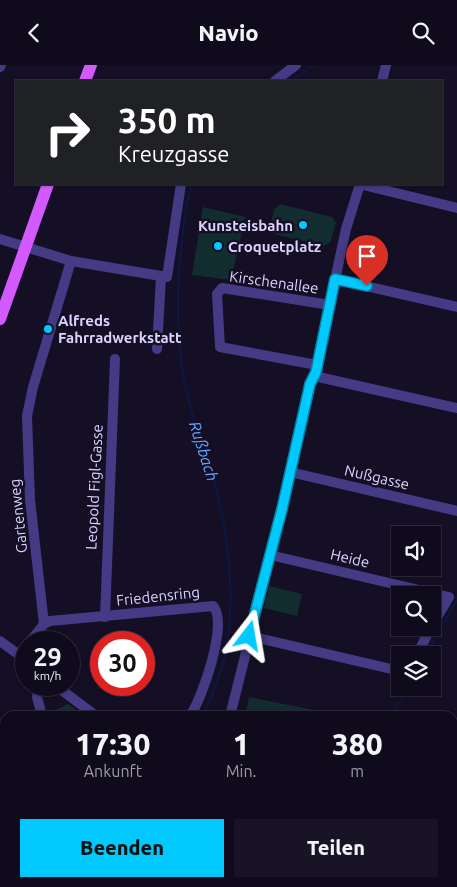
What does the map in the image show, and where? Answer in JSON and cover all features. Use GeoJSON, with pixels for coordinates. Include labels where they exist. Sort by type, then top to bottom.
{"type":"FeatureCollection","features":[{"type":"Feature","properties":{"kind":"main road"},"geometry":{"type":"LineString","coordinates":[[85,80],[87,66]]}},
{"type":"Feature","properties":{"kind":"main road"},"geometry":{"type":"LineString","coordinates":[[0,319],[48,185]]}},
{"type":"Feature","properties":{"kind":"street"},"geometry":{"type":"LineString","coordinates":[[276,80],[296,65]]}},
{"type":"Feature","properties":{"kind":"street"},"geometry":{"type":"LineString","coordinates":[[382,80],[386,65]]}},
{"type":"Feature","properties":{"kind":"street"},"geometry":{"type":"LineString","coordinates":[[157,349],[164,277],[181,185]]}},
{"type":"Feature","properties":{"kind":"street","name":"Kirschenallee"},"geometry":{"type":"LineString","coordinates":[[231,711],[310,384],[317,365],[335,279],[359,185]]}},
{"type":"Feature","properties":{"kind":"street"},"geometry":{"type":"LineString","coordinates":[[363,185],[457,208]]}},
{"type":"Feature","properties":{"kind":"street"},"geometry":{"type":"LineString","coordinates":[[0,239],[71,261],[164,277]]}},
{"type":"Feature","properties":{"kind":"street","name":"Gartenweg"},"geometry":{"type":"LineString","coordinates":[[44,624],[30,500],[27,416],[33,387],[71,261]]}},
{"type":"Feature","properties":{"kind":"street"},"geometry":{"type":"LineString","coordinates":[[335,279],[457,307]]}},
{"type":"Feature","properties":{"kind":"street","name":"Kirschenallee"},"geometry":{"type":"LineString","coordinates":[[317,365],[220,347],[217,293],[222,288],[330,305]]}},
{"type":"Feature","properties":{"kind":"street","name":"Leopold Figl-Gasse"},"geometry":{"type":"LineString","coordinates":[[105,617],[115,359]]}},
{"type":"Feature","properties":{"kind":"street"},"geometry":{"type":"LineString","coordinates":[[314,376],[457,408]]}},
{"type":"Feature","properties":{"kind":"street","name":"Nußgasse"},"geometry":{"type":"LineString","coordinates":[[290,472],[457,511]]}},
{"type":"Feature","properties":{"kind":"street","name":"Heide"},"geometry":{"type":"LineString","coordinates":[[270,555],[402,586]]}},
{"type":"Feature","properties":{"kind":"street","name":"Heide"},"geometry":{"type":"LineString","coordinates":[[441,595],[449,597],[441,611]]}},
{"type":"Feature","properties":{"kind":"street","name":"Friedensring"},"geometry":{"type":"LineString","coordinates":[[44,624],[50,621],[207,606],[214,608],[218,615],[210,664],[199,701],[193,711]]}},
{"type":"Feature","properties":{"kind":"street"},"geometry":{"type":"LineString","coordinates":[[38,631],[44,624]]}},
{"type":"Feature","properties":{"kind":"street"},"geometry":{"type":"LineString","coordinates":[[249,636],[391,669]]}},
{"type":"Feature","properties":{"kind":"street"},"geometry":{"type":"LineString","coordinates":[[0,641],[15,648]]}},
{"type":"Feature","properties":{"kind":"street"},"geometry":{"type":"LineString","coordinates":[[37,696],[41,711]]}},
{"type":"Feature","properties":{"kind":"street"},"geometry":{"type":"LineString","coordinates":[[70,696],[89,711]]}},
{"type":"Feature","properties":{"kind":"green space","name":"Kunsteisbahn"},"geometry":{"type":"Polygon","coordinates":[[[280,204],[332,217],[336,223],[330,243],[323,246],[274,234],[270,227],[274,210],[280,204]]]}},
{"type":"Feature","properties":{"kind":"green space","name":"Croquetplatz"},"geometry":{"type":"Polygon","coordinates":[[[203,207],[245,217],[231,280],[192,275],[203,207]]]}},
{"type":"Feature","properties":{"kind":"green space"},"geometry":{"type":"Polygon","coordinates":[[[269,586],[302,594],[297,616],[264,608],[269,586]]]}},
{"type":"Feature","properties":{"kind":"green space"},"geometry":{"type":"Polygon","coordinates":[[[249,697],[318,711],[246,711],[249,697]]]}},
{"type":"Feature","properties":{"kind":"green space"},"geometry":{"type":"Polygon","coordinates":[[[68,704],[78,711],[53,711],[68,704]]]}},
{"type":"Feature","properties":{"kind":"waterway","name":"Rußbach"},"geometry":{"type":"LineString","coordinates":[[293,80],[313,65]]}},
{"type":"Feature","properties":{"kind":"waterway","name":"Rußbach"},"geometry":{"type":"LineString","coordinates":[[191,185],[183,232],[178,282],[181,356],[184,380],[191,408],[221,510],[230,578],[227,647],[220,673],[205,711]]}},
{"type":"Feature","properties":{"kind":"waterway"},"geometry":{"type":"LineString","coordinates":[[430,646],[457,600]]}},
{"type":"Feature","properties":{"kind":"waterway"},"geometry":{"type":"LineString","coordinates":[[394,711],[403,696]]}},
{"type":"Feature","properties":{"kind":"place","name":"Kunsteisbahn"},"geometry":{"type":"Point","coordinates":[303,225]}},
{"type":"Feature","properties":{"kind":"place","name":"Croquetplatz"},"geometry":{"type":"Point","coordinates":[218,246]}},
{"type":"Feature","properties":{"kind":"place","name":"Alfreds Fahrradwerkstatt"},"geometry":{"type":"Point","coordinates":[48,329]}},
{"type":"Feature","properties":{"kind":"route"},"geometry":{"type":"LineString","coordinates":[[249,636],[282,509],[310,384],[316,372],[335,287],[335,279],[367,286]]}}]}
